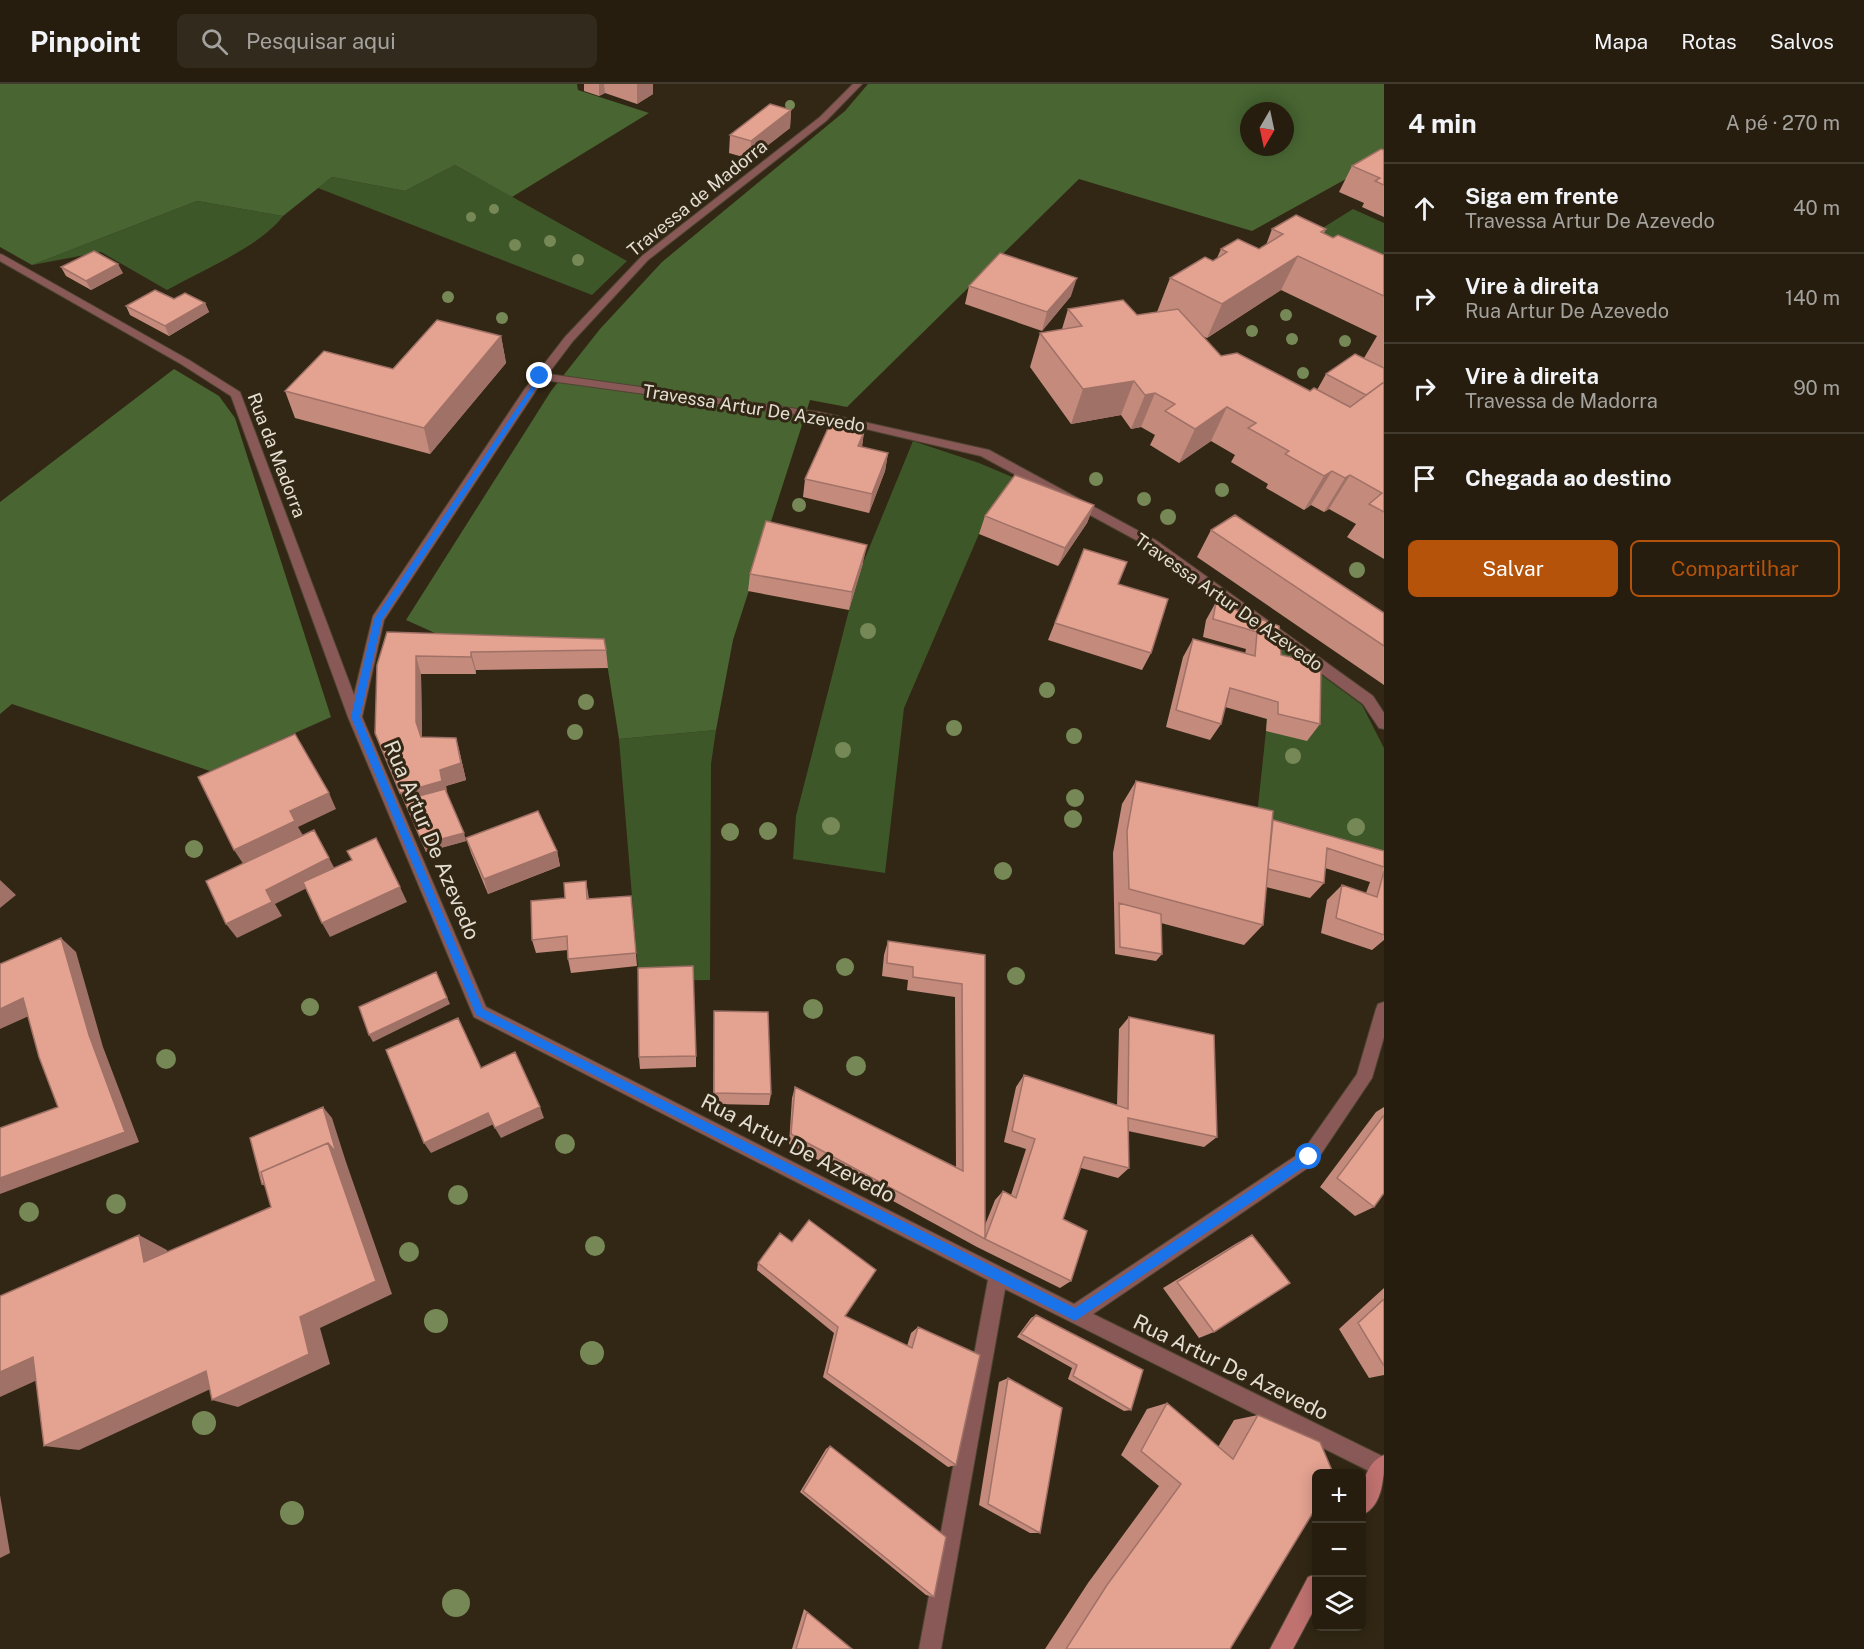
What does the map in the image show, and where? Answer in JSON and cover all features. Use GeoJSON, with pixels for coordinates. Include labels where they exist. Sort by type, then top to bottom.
{"type":"FeatureCollection","features":[{"type":"Feature","properties":{"kind":"main road"},"geometry":{"type":"LineString","coordinates":[[1366,1498],[1383,1466]]}},
{"type":"Feature","properties":{"kind":"main road"},"geometry":{"type":"LineString","coordinates":[[1281,1649],[1312,1594]]}},
{"type":"Feature","properties":{"kind":"street","name":"Travessa de Madorra"},"geometry":{"type":"LineString","coordinates":[[355,717],[378,619],[540,376],[568,339],[645,258],[823,119],[858,84]]}},
{"type":"Feature","properties":{"kind":"street","name":"Rua da Madorra"},"geometry":{"type":"LineString","coordinates":[[0,257],[185,362],[236,394],[355,717]]}},
{"type":"Feature","properties":{"kind":"street","name":"Travessa Artur De Azevedo"},"geometry":{"type":"LineString","coordinates":[[540,376],[819,415],[986,453],[1153,544],[1368,700],[1384,724]]}},
{"type":"Feature","properties":{"kind":"street","name":"Rua Artur De Azevedo"},"geometry":{"type":"LineString","coordinates":[[355,717],[480,1012],[1075,1315],[1383,1466]]}},
{"type":"Feature","properties":{"kind":"street"},"geometry":{"type":"LineString","coordinates":[[1075,1315],[1309,1157],[1364,1078],[1384,1009]]}},
{"type":"Feature","properties":{"kind":"street"},"geometry":{"type":"LineString","coordinates":[[930,1649],[998,1274]]}},
{"type":"Feature","properties":{"kind":"green space"},"geometry":{"type":"Polygon","coordinates":[[[0,84],[577,84],[578,90],[649,113],[512,197],[455,165],[405,191],[332,177],[283,216],[197,201],[32,265],[0,247],[0,84]]]}},
{"type":"Feature","properties":{"kind":"green space"},"geometry":{"type":"Polygon","coordinates":[[[868,84],[1384,84],[1384,158],[1252,231],[1079,179],[847,407],[810,400],[733,640],[716,730],[619,739],[606,657],[475,651],[406,620],[551,391],[600,329],[662,262],[845,111],[868,84]]]}},
{"type":"Feature","properties":{"kind":"green space"},"geometry":{"type":"Polygon","coordinates":[[[455,165],[627,261],[592,295],[318,188],[332,177],[405,191],[455,165]]]}},
{"type":"Feature","properties":{"kind":"green space"},"geometry":{"type":"Polygon","coordinates":[[[197,201],[283,216],[260,238],[245,248],[167,290],[101,252],[32,265],[197,201]]]}},
{"type":"Feature","properties":{"kind":"green space"},"geometry":{"type":"Polygon","coordinates":[[[1353,209],[1384,223],[1384,275],[1305,239],[1353,209]]]}},
{"type":"Feature","properties":{"kind":"green space"},"geometry":{"type":"Polygon","coordinates":[[[174,369],[219,396],[235,418],[331,717],[210,771],[12,704],[0,714],[0,502],[174,369]]]}},
{"type":"Feature","properties":{"kind":"green space"},"geometry":{"type":"Polygon","coordinates":[[[913,441],[979,463],[1017,479],[979,534],[904,708],[885,873],[793,859],[796,816],[849,610],[863,563],[913,441]]]}},
{"type":"Feature","properties":{"kind":"green space"},"geometry":{"type":"Polygon","coordinates":[[[1271,638],[1362,705],[1384,748],[1384,871],[1255,834],[1266,731],[1271,638]]]}},
{"type":"Feature","properties":{"kind":"green space"},"geometry":{"type":"Polygon","coordinates":[[[716,730],[711,764],[710,980],[639,981],[619,739],[716,730]]]}},
{"type":"Feature","properties":{"kind":"building"},"geometry":{"type":"Polygon","coordinates":[[[770,104],[791,110],[751,141],[730,135],[770,104]]]}},
{"type":"Feature","properties":{"kind":"building"},"geometry":{"type":"Polygon","coordinates":[[[1381,149],[1384,150],[1384,185],[1375,181],[1380,178],[1352,166],[1381,149]]]}},
{"type":"Feature","properties":{"kind":"building"},"geometry":{"type":"Polygon","coordinates":[[[1296,215],[1326,229],[1321,232],[1333,238],[1338,235],[1384,255],[1384,296],[1298,256],[1222,304],[1170,278],[1205,257],[1213,261],[1227,252],[1221,249],[1238,239],[1259,249],[1283,234],[1272,229],[1296,215]]]}},
{"type":"Feature","properties":{"kind":"building"},"geometry":{"type":"Polygon","coordinates":[[[94,251],[118,264],[86,281],[61,267],[94,251]]]}},
{"type":"Feature","properties":{"kind":"building"},"geometry":{"type":"Polygon","coordinates":[[[1000,253],[1077,278],[1047,312],[969,286],[1000,253]]]}},
{"type":"Feature","properties":{"kind":"building"},"geometry":{"type":"Polygon","coordinates":[[[155,290],[174,299],[185,293],[205,303],[165,326],[126,306],[155,290]]]}},
{"type":"Feature","properties":{"kind":"building"},"geometry":{"type":"Polygon","coordinates":[[[1123,300],[1137,315],[1178,309],[1221,356],[1237,353],[1310,391],[1314,388],[1350,407],[1384,382],[1384,512],[1369,504],[1382,493],[1350,475],[1345,478],[1332,471],[1324,476],[1285,454],[1289,451],[1248,428],[1256,423],[1227,407],[1195,429],[1165,411],[1175,404],[1155,393],[1145,395],[1134,381],[1083,389],[1040,333],[1082,326],[1068,309],[1123,300]]]}},
{"type":"Feature","properties":{"kind":"building"},"geometry":{"type":"Polygon","coordinates":[[[437,320],[501,336],[424,428],[285,391],[324,351],[393,369],[437,320]]]}},
{"type":"Feature","properties":{"kind":"building"},"geometry":{"type":"Polygon","coordinates":[[[1355,354],[1384,368],[1384,382],[1366,395],[1326,374],[1355,354]]]}},
{"type":"Feature","properties":{"kind":"building"},"geometry":{"type":"Polygon","coordinates":[[[830,424],[864,432],[858,446],[888,453],[872,494],[805,479],[830,424]]]}},
{"type":"Feature","properties":{"kind":"building"},"geometry":{"type":"Polygon","coordinates":[[[1015,475],[1094,505],[1065,548],[985,516],[1015,475]]]}},
{"type":"Feature","properties":{"kind":"building"},"geometry":{"type":"Polygon","coordinates":[[[1235,515],[1384,613],[1384,646],[1211,530],[1235,515]]]}},
{"type":"Feature","properties":{"kind":"building"},"geometry":{"type":"Polygon","coordinates":[[[766,521],[867,545],[852,592],[750,574],[766,521]]]}},
{"type":"Feature","properties":{"kind":"building"},"geometry":{"type":"Polygon","coordinates":[[[1084,549],[1127,562],[1118,584],[1168,599],[1151,653],[1055,623],[1084,549]]]}},
{"type":"Feature","properties":{"kind":"building"},"geometry":{"type":"Polygon","coordinates":[[[1216,602],[1279,626],[1281,655],[1321,664],[1320,724],[1278,714],[1278,702],[1230,688],[1221,724],[1176,710],[1193,639],[1255,656],[1257,632],[1213,619],[1216,602]]]}},
{"type":"Feature","properties":{"kind":"building"},"geometry":{"type":"Polygon","coordinates":[[[387,632],[604,639],[606,650],[471,652],[471,657],[416,656],[416,722],[421,737],[456,738],[461,763],[440,770],[442,781],[400,793],[375,733],[377,665],[387,632]]]}},
{"type":"Feature","properties":{"kind":"building"},"geometry":{"type":"Polygon","coordinates":[[[295,734],[329,793],[290,811],[295,821],[234,850],[198,777],[295,734]]]}},
{"type":"Feature","properties":{"kind":"building"},"geometry":{"type":"Polygon","coordinates":[[[1136,781],[1273,811],[1263,925],[1129,889],[1127,831],[1136,781]]]}},
{"type":"Feature","properties":{"kind":"building"},"geometry":{"type":"Polygon","coordinates":[[[445,789],[464,833],[423,844],[404,800],[445,789]]]}},
{"type":"Feature","properties":{"kind":"building"},"geometry":{"type":"Polygon","coordinates":[[[538,811],[557,851],[484,879],[466,838],[538,811]]]}},
{"type":"Feature","properties":{"kind":"building"},"geometry":{"type":"Polygon","coordinates":[[[1273,820],[1384,851],[1384,867],[1327,848],[1324,883],[1268,869],[1273,820]]]}},
{"type":"Feature","properties":{"kind":"building"},"geometry":{"type":"Polygon","coordinates":[[[314,830],[329,858],[266,890],[272,902],[226,924],[206,881],[314,830]]]}},
{"type":"Feature","properties":{"kind":"building"},"geometry":{"type":"Polygon","coordinates":[[[376,838],[400,887],[322,923],[303,882],[352,860],[347,851],[376,838]]]}},
{"type":"Feature","properties":{"kind":"building"},"geometry":{"type":"Polygon","coordinates":[[[1384,871],[1384,935],[1336,918],[1342,885],[1377,897],[1384,871]]]}},
{"type":"Feature","properties":{"kind":"building"},"geometry":{"type":"Polygon","coordinates":[[[586,881],[587,899],[631,896],[636,953],[568,959],[567,936],[532,940],[531,901],[565,898],[564,883],[586,881]]]}},
{"type":"Feature","properties":{"kind":"building"},"geometry":{"type":"Polygon","coordinates":[[[1119,903],[1161,914],[1162,954],[1120,947],[1119,903]]]}},
{"type":"Feature","properties":{"kind":"building"},"geometry":{"type":"Polygon","coordinates":[[[61,938],[89,1035],[125,1132],[0,1178],[0,1128],[58,1107],[39,1057],[23,998],[0,1009],[0,964],[61,938]]]}},
{"type":"Feature","properties":{"kind":"building"},"geometry":{"type":"Polygon","coordinates":[[[888,941],[985,955],[985,1239],[791,1134],[795,1087],[963,1171],[962,984],[913,977],[913,967],[887,963],[888,941]]]}},
{"type":"Feature","properties":{"kind":"building"},"geometry":{"type":"Polygon","coordinates":[[[693,966],[696,1056],[639,1057],[638,968],[693,966]]]}},
{"type":"Feature","properties":{"kind":"building"},"geometry":{"type":"Polygon","coordinates":[[[436,972],[447,998],[369,1035],[359,1007],[436,972]]]}},
{"type":"Feature","properties":{"kind":"building"},"geometry":{"type":"Polygon","coordinates":[[[714,1011],[768,1012],[771,1094],[714,1093],[714,1011]]]}},
{"type":"Feature","properties":{"kind":"building"},"geometry":{"type":"Polygon","coordinates":[[[1129,1017],[1214,1035],[1217,1137],[1128,1118],[1129,1168],[1084,1157],[1063,1219],[1087,1231],[1071,1281],[985,1239],[1003,1191],[1016,1198],[1035,1139],[1012,1131],[1024,1075],[1128,1109],[1129,1017]]]}},
{"type":"Feature","properties":{"kind":"building"},"geometry":{"type":"Polygon","coordinates":[[[458,1018],[481,1068],[515,1052],[540,1107],[495,1128],[488,1113],[424,1143],[386,1050],[458,1018]]]}},
{"type":"Feature","properties":{"kind":"building"},"geometry":{"type":"Polygon","coordinates":[[[323,1107],[336,1152],[328,1143],[261,1172],[264,1183],[262,1184],[250,1138],[323,1107]]]}},
{"type":"Feature","properties":{"kind":"building"},"geometry":{"type":"Polygon","coordinates":[[[1384,1115],[1384,1193],[1374,1207],[1337,1178],[1384,1115]]]}},
{"type":"Feature","properties":{"kind":"building"},"geometry":{"type":"Polygon","coordinates":[[[328,1143],[376,1281],[300,1317],[309,1354],[212,1400],[206,1371],[44,1446],[33,1357],[0,1372],[0,1296],[139,1235],[144,1262],[271,1207],[261,1172],[328,1143]]]}},
{"type":"Feature","properties":{"kind":"building"},"geometry":{"type":"Polygon","coordinates":[[[809,1220],[876,1270],[845,1316],[912,1348],[918,1327],[980,1355],[956,1465],[827,1373],[838,1327],[758,1263],[780,1233],[792,1242],[809,1220]]]}},
{"type":"Feature","properties":{"kind":"building"},"geometry":{"type":"Polygon","coordinates":[[[1252,1235],[1290,1283],[1214,1332],[1177,1282],[1252,1235]]]}},
{"type":"Feature","properties":{"kind":"building"},"geometry":{"type":"Polygon","coordinates":[[[1384,1299],[1384,1366],[1358,1323],[1384,1299]]]}},
{"type":"Feature","properties":{"kind":"building"},"geometry":{"type":"Polygon","coordinates":[[[1036,1315],[1143,1370],[1131,1410],[1073,1376],[1077,1365],[1021,1334],[1036,1315]]]}},
{"type":"Feature","properties":{"kind":"building"},"geometry":{"type":"Polygon","coordinates":[[[1008,1378],[1062,1408],[1040,1533],[988,1504],[1008,1378]]]}},
{"type":"Feature","properties":{"kind":"building"},"geometry":{"type":"Polygon","coordinates":[[[1167,1403],[1233,1459],[1258,1415],[1320,1442],[1331,1469],[1312,1469],[1312,1514],[1230,1649],[1066,1649],[1107,1585],[1181,1484],[1141,1451],[1167,1403]]]}},
{"type":"Feature","properties":{"kind":"building"},"geometry":{"type":"Polygon","coordinates":[[[830,1446],[946,1537],[934,1597],[803,1491],[830,1446]]]}},
{"type":"Feature","properties":{"kind":"building"},"geometry":{"type":"Polygon","coordinates":[[[807,1612],[852,1649],[796,1649],[807,1612]]]}},
{"type":"Feature","properties":{"kind":"route"},"geometry":{"type":"LineString","coordinates":[[540,376],[378,619],[355,717],[480,1012],[1075,1315],[1309,1157]]}}]}
